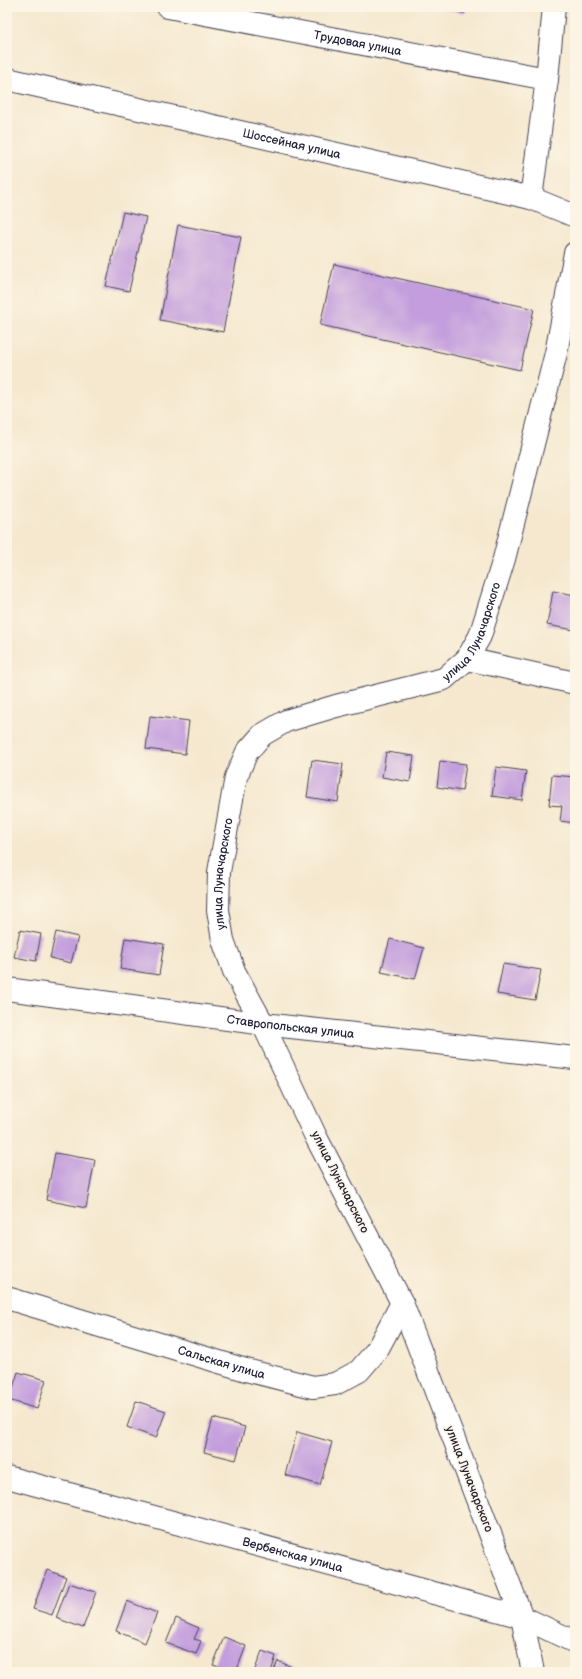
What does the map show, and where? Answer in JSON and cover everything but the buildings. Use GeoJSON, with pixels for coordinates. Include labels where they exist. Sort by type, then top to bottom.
{"type":"FeatureCollection","features":[{"type":"Feature","properties":{"kind":"street","name":"Трудовая улица"},"geometry":{"type":"LineString","coordinates":[[168,7],[546,79]]}},
{"type":"Feature","properties":{"kind":"street"},"geometry":{"type":"LineString","coordinates":[[531,198],[554,7]]}},
{"type":"Feature","properties":{"kind":"street","name":"Шоссейная улица"},"geometry":{"type":"LineString","coordinates":[[7,79],[531,198],[575,216]]}},
{"type":"Feature","properties":{"kind":"street","name":"улица Луначарского"},"geometry":{"type":"LineString","coordinates":[[533,1672],[522,1617],[402,1303],[316,1137],[263,1024],[234,971],[223,940],[218,910],[219,872],[236,777],[247,752],[262,736],[286,721],[336,706],[444,679],[467,659],[480,636],[504,559],[556,353],[575,252]]}},
{"type":"Feature","properties":{"kind":"street"},"geometry":{"type":"LineString","coordinates":[[467,659],[575,683]]}},
{"type":"Feature","properties":{"kind":"street","name":"Ставропольская улица"},"geometry":{"type":"LineString","coordinates":[[7,989],[263,1024],[575,1058]]}},
{"type":"Feature","properties":{"kind":"street","name":"Сальская улица"},"geometry":{"type":"LineString","coordinates":[[7,1298],[246,1370],[313,1387],[334,1384],[359,1371],[376,1350],[402,1303]]}},
{"type":"Feature","properties":{"kind":"street","name":"Вербенская улица"},"geometry":{"type":"LineString","coordinates":[[7,1477],[522,1617],[575,1642]]}}]}
